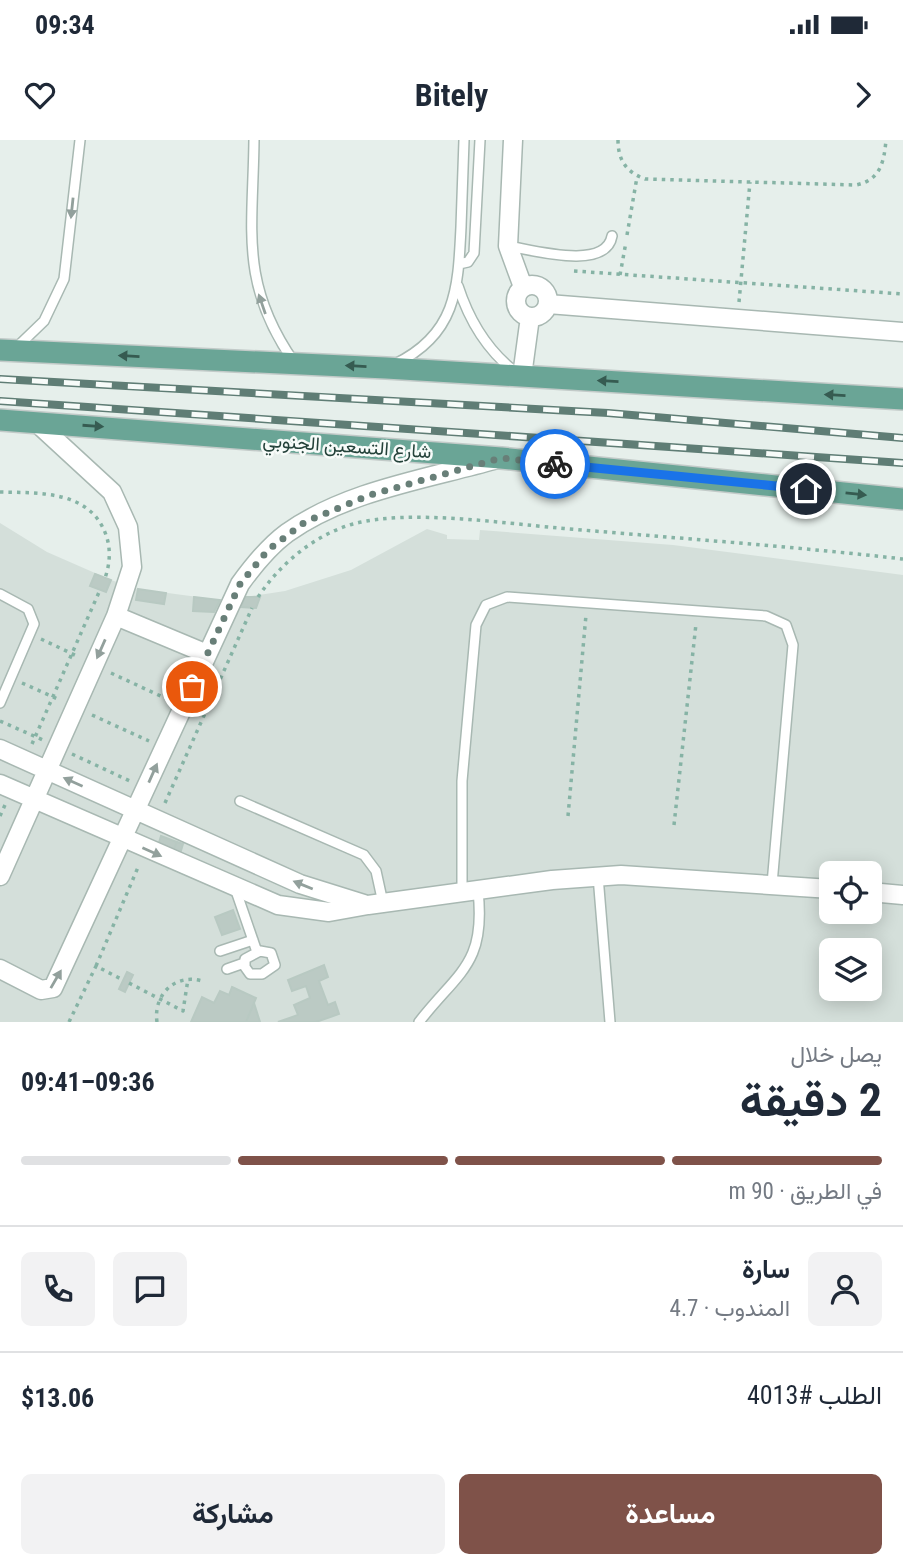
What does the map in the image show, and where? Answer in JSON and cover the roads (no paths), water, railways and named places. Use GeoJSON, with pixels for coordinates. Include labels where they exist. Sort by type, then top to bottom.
{"type":"FeatureCollection","features":[{"type":"Feature","properties":{"kind":"main road"},"geometry":{"type":"LineString","coordinates":[[6,350],[295,363],[903,399]]}},
{"type":"Feature","properties":{"kind":"main road","name":"شارع التسعين الجنوبي"},"geometry":{"type":"LineString","coordinates":[[0,420],[501,458],[898,501]]}},
{"type":"Feature","properties":{"kind":"street"},"geometry":{"type":"LineString","coordinates":[[513,140],[508,246],[523,287],[515,302],[520,312],[530,317],[541,314],[548,304],[548,298],[536,285],[523,287]]}},
{"type":"Feature","properties":{"kind":"street"},"geometry":{"type":"LineString","coordinates":[[548,304],[903,332]]}},
{"type":"Feature","properties":{"kind":"street"},"geometry":{"type":"LineString","coordinates":[[522,376],[530,317]]}},
{"type":"Feature","properties":{"kind":"street"},"geometry":{"type":"LineString","coordinates":[[0,876],[116,616],[132,567],[128,527],[122,509],[98,478],[36,422]]}},
{"type":"Feature","properties":{"kind":"street"},"geometry":{"type":"LineString","coordinates":[[0,969],[41,990],[53,988],[124,840],[240,584],[285,535],[344,504],[501,458]]}},
{"type":"Feature","properties":{"kind":"street"},"geometry":{"type":"LineString","coordinates":[[116,616],[207,654]]}},
{"type":"Feature","properties":{"kind":"street"},"geometry":{"type":"LineString","coordinates":[[0,749],[316,891],[375,904]]}},
{"type":"Feature","properties":{"kind":"street"},"geometry":{"type":"LineString","coordinates":[[6,787],[234,888],[278,905],[312,912],[346,910],[598,876],[647,875],[819,888]]}},
{"type":"Feature","properties":{"kind":"street"},"geometry":{"type":"LineString","coordinates":[[193,870],[205,841]]}},
{"type":"Feature","properties":{"kind":"street"},"geometry":{"type":"LineString","coordinates":[[234,888],[247,860]]}},
{"type":"Feature","properties":{"kind":"street"},"geometry":{"type":"LineString","coordinates":[[882,893],[903,895]]}},
{"type":"Feature","properties":{"kind":"lane"},"geometry":{"type":"LineString","coordinates":[[6,350],[44,321],[64,279],[80,140]]}},
{"type":"Feature","properties":{"kind":"lane"},"geometry":{"type":"LineString","coordinates":[[254,140],[252,264],[267,318],[295,363]]}},
{"type":"Feature","properties":{"kind":"lane"},"geometry":{"type":"LineString","coordinates":[[386,368],[403,360],[432,336],[448,312],[458,286],[464,140]]}},
{"type":"Feature","properties":{"kind":"lane"},"geometry":{"type":"LineString","coordinates":[[459,264],[468,262],[474,253],[480,140]]}},
{"type":"Feature","properties":{"kind":"lane"},"geometry":{"type":"LineString","coordinates":[[508,246],[593,257],[608,247],[612,236]]}},
{"type":"Feature","properties":{"kind":"lane"},"geometry":{"type":"LineString","coordinates":[[458,286],[469,316],[486,344],[522,376]]}},
{"type":"Feature","properties":{"kind":"lane"},"geometry":{"type":"LineString","coordinates":[[0,594],[31,611],[34,624],[0,703]]}},
{"type":"Feature","properties":{"kind":"lane"},"geometry":{"type":"LineString","coordinates":[[419,1022],[469,964],[479,930],[470,892],[462,781],[477,617],[486,605],[500,598],[774,617],[786,625],[793,638],[772,884]]}},
{"type":"Feature","properties":{"kind":"lane"},"geometry":{"type":"LineString","coordinates":[[240,800],[364,855],[376,871],[375,904]]}},
{"type":"Feature","properties":{"kind":"lane"},"geometry":{"type":"LineString","coordinates":[[598,876],[610,1022]]}},
{"type":"Feature","properties":{"kind":"lane"},"geometry":{"type":"LineString","coordinates":[[234,888],[257,952]]}},
{"type":"Feature","properties":{"kind":"lane"},"geometry":{"type":"LineString","coordinates":[[220,951],[253,940]]}},
{"type":"Feature","properties":{"kind":"lane"},"geometry":{"type":"LineString","coordinates":[[257,952],[271,953],[275,961],[272,969],[254,975],[247,971],[244,963],[247,956],[257,952]]}},
{"type":"Feature","properties":{"kind":"lane"},"geometry":{"type":"LineString","coordinates":[[227,969],[244,963]]}},
{"type":"Feature","properties":{"kind":"railway"},"geometry":{"type":"LineString","coordinates":[[0,379],[608,413],[903,438]]}},
{"type":"Feature","properties":{"kind":"railway"},"geometry":{"type":"LineString","coordinates":[[0,401],[903,463]]}}]}
